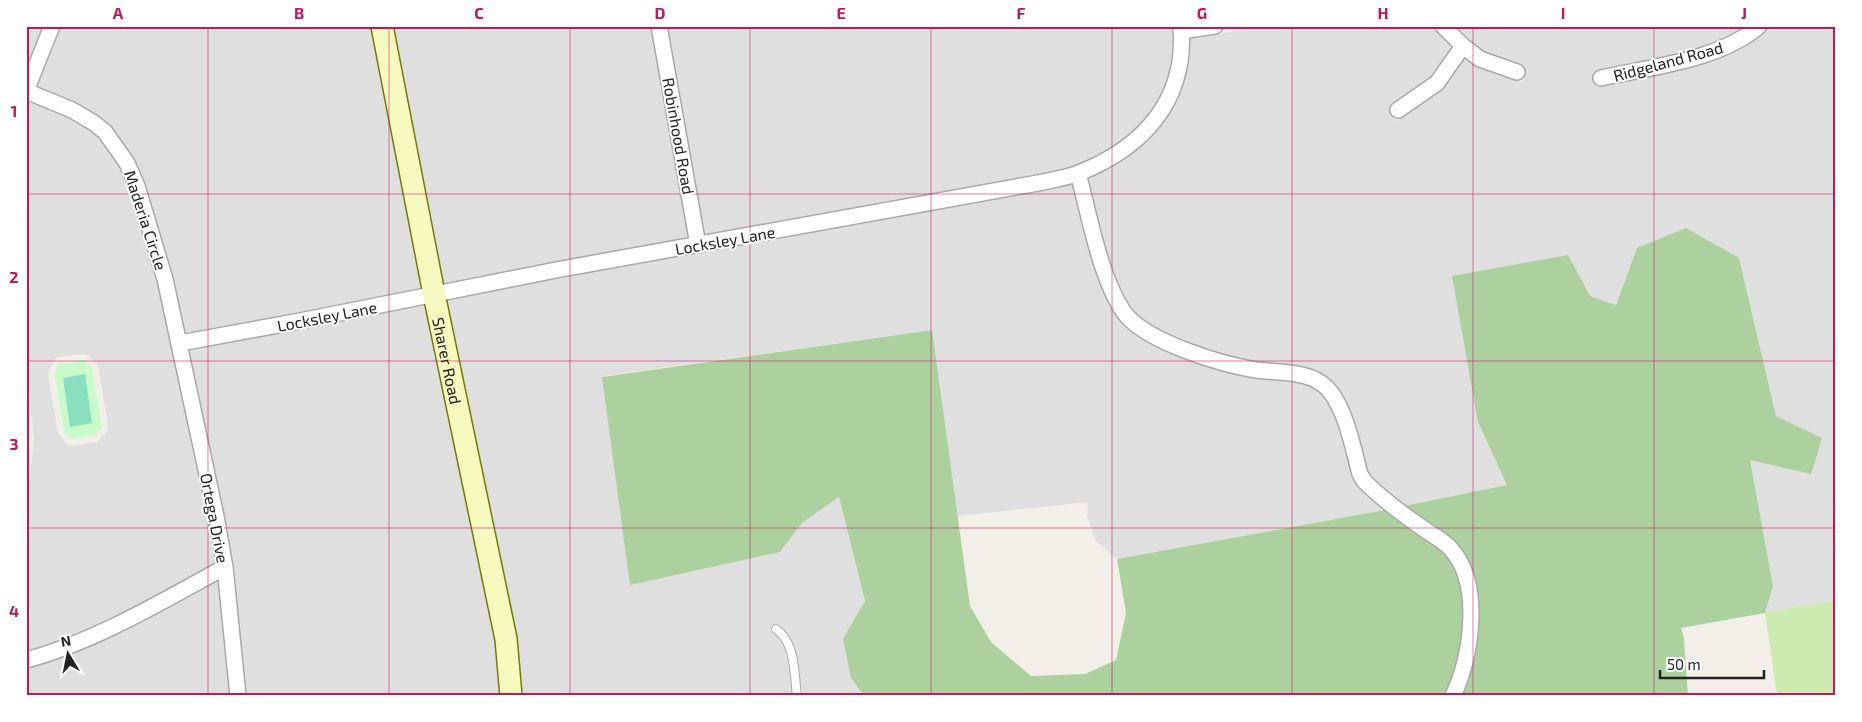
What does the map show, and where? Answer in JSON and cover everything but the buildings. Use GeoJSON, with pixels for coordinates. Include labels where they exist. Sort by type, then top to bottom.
{"type":"FeatureCollection","features":[{"type":"Feature","properties":{"kind":"street"},"geometry":{"type":"LineString","coordinates":[[26,91],[52,26]]}},
{"type":"Feature","properties":{"kind":"street","name":"Sharer Road"},"geometry":{"type":"LineString","coordinates":[[382,26],[434,294],[506,639],[511,696]]}},
{"type":"Feature","properties":{"kind":"street","name":"Robinhood Road"},"geometry":{"type":"LineString","coordinates":[[659,26],[698,245]]}},
{"type":"Feature","properties":{"kind":"street"},"geometry":{"type":"LineString","coordinates":[[1181,29],[1215,26]]}},
{"type":"Feature","properties":{"kind":"street"},"geometry":{"type":"LineString","coordinates":[[1443,26],[1463,46],[1480,59],[1517,72]]}},
{"type":"Feature","properties":{"kind":"street","name":"Ridgeland Road"},"geometry":{"type":"LineString","coordinates":[[1601,78],[1717,51],[1737,42],[1759,26]]}},
{"type":"Feature","properties":{"kind":"street","name":"Locksley Lane"},"geometry":{"type":"LineString","coordinates":[[180,343],[556,270],[1038,183],[1078,174],[1125,149],[1137,140],[1157,118],[1166,103],[1179,66],[1181,29]]}},
{"type":"Feature","properties":{"kind":"street"},"geometry":{"type":"LineString","coordinates":[[1398,110],[1437,83],[1463,46]]}},
{"type":"Feature","properties":{"kind":"street","name":"Maderia Circle"},"geometry":{"type":"LineString","coordinates":[[26,91],[72,110],[94,123],[113,141],[127,162],[137,186],[165,279],[180,343]]}},
{"type":"Feature","properties":{"kind":"street"},"geometry":{"type":"LineString","coordinates":[[1078,174],[1107,277],[1123,311],[1132,322],[1153,336],[1201,355],[1230,364],[1257,370],[1305,376],[1318,381],[1327,388],[1342,414],[1360,474],[1364,481],[1401,513],[1450,548],[1457,556],[1469,592],[1471,615],[1466,657],[1460,680],[1453,696]]}},
{"type":"Feature","properties":{"kind":"street","name":"Ortega Drive"},"geometry":{"type":"LineString","coordinates":[[180,343],[225,567],[238,696]]}},
{"type":"Feature","properties":{"kind":"street"},"geometry":{"type":"LineString","coordinates":[[26,660],[61,650],[96,635],[225,567]]}},
{"type":"Feature","properties":{"kind":"lane"},"geometry":{"type":"LineString","coordinates":[[776,629],[784,634],[791,650],[797,696]]}},
{"type":"Feature","properties":{"kind":"shaded area"},"geometry":{"type":"Polygon","coordinates":[[[26,26],[45,26],[26,72],[26,26]]]}},
{"type":"Feature","properties":{"kind":"shaded area"},"geometry":{"type":"Polygon","coordinates":[[[60,26],[375,26],[426,287],[185,334],[172,277],[144,183],[133,158],[109,126],[74,103],[36,87],[60,26]]]}},
{"type":"Feature","properties":{"kind":"shaded area"},"geometry":{"type":"Polygon","coordinates":[[[389,26],[652,26],[690,239],[555,262],[440,285],[389,26]]]}},
{"type":"Feature","properties":{"kind":"shaded area"},"geometry":{"type":"Polygon","coordinates":[[[666,26],[1174,26],[1174,31],[1172,64],[1168,81],[1152,113],[1133,133],[1121,142],[1076,166],[704,236],[666,26]]]}},
{"type":"Feature","properties":{"kind":"shaded area"},"geometry":{"type":"Polygon","coordinates":[[[1272,26],[1433,26],[1453,47],[1432,77],[1389,107],[1397,121],[1441,90],[1464,57],[1478,67],[1523,82],[1525,66],[1482,52],[1454,26],[1746,26],[1714,43],[1593,72],[1596,87],[1673,71],[1720,58],[1741,49],[1771,26],[1836,26],[1836,600],[1765,613],[1773,586],[1750,460],[1811,473],[1776,416],[1739,258],[1637,248],[1616,305],[1590,296],[1478,422],[1507,485],[1404,506],[1380,487],[1370,476],[1341,394],[1331,381],[1305,368],[1258,362],[1203,347],[1156,329],[1136,316],[1122,294],[1113,274],[1087,178],[1129,156],[1142,146],[1163,123],[1173,107],[1181,87],[1186,67],[1188,38],[1272,26]]]}},
{"type":"Feature","properties":{"kind":"shaded area"},"geometry":{"type":"Polygon","coordinates":[[[26,99],[70,118],[91,130],[100,138],[121,167],[131,189],[158,281],[209,517],[217,563],[93,628],[59,642],[26,652],[26,496],[29,490],[34,439],[30,401],[26,390],[26,99]],[[88,355],[58,357],[54,360],[48,374],[58,433],[67,444],[72,446],[97,442],[107,431],[108,425],[98,366],[88,355]]]}},
{"type":"Feature","properties":{"kind":"shaded area"},"geometry":{"type":"Polygon","coordinates":[[[1074,183],[1117,315],[1127,327],[1151,343],[1200,363],[1256,378],[1303,384],[1323,394],[1336,417],[1354,478],[1360,487],[1385,510],[1117,559],[1096,541],[1087,516],[1088,502],[957,516],[931,330],[603,376],[630,584],[780,552],[802,523],[839,497],[865,602],[856,617],[851,678],[864,696],[518,696],[443,300],[1074,183]]]}},
{"type":"Feature","properties":{"kind":"shaded area"},"geometry":{"type":"Polygon","coordinates":[[[429,303],[499,640],[504,696],[245,696],[232,572],[234,571],[188,349],[297,330],[429,303]]]}},
{"type":"Feature","properties":{"kind":"shaded area"},"geometry":{"type":"Polygon","coordinates":[[[219,579],[231,696],[26,696],[26,669],[64,657],[99,642],[219,579]]]}},
{"type":"Feature","properties":{"kind":"green space"},"geometry":{"type":"Polygon","coordinates":[[[1686,228],[1739,258],[1776,416],[1822,438],[1811,474],[1750,460],[1773,586],[1765,613],[1681,628],[1684,639],[1688,696],[1461,696],[1472,662],[1478,623],[1475,584],[1470,566],[1457,544],[1435,526],[1404,506],[1507,485],[1478,422],[1452,276],[1568,255],[1590,296],[1616,305],[1637,248],[1686,228]]]}},
{"type":"Feature","properties":{"kind":"green space"},"geometry":{"type":"Polygon","coordinates":[[[932,330],[970,606],[991,642],[1031,676],[1085,674],[1116,660],[1126,613],[1117,559],[1385,510],[1446,554],[1456,571],[1462,593],[1463,634],[1453,677],[1445,696],[864,696],[851,678],[843,639],[865,601],[839,497],[802,523],[780,552],[630,585],[602,377],[932,330]]]}},
{"type":"Feature","properties":{"kind":"green space"},"geometry":{"type":"Polygon","coordinates":[[[84,360],[92,367],[102,426],[96,435],[71,439],[64,432],[54,373],[59,364],[84,360]]]}},
{"type":"Feature","properties":{"kind":"green space"},"geometry":{"type":"Polygon","coordinates":[[[85,374],[92,423],[70,427],[63,378],[85,374]]]}},
{"type":"Feature","properties":{"kind":"green space"},"geometry":{"type":"Polygon","coordinates":[[[1836,600],[1836,696],[1777,696],[1765,613],[1836,600]]]}}]}
